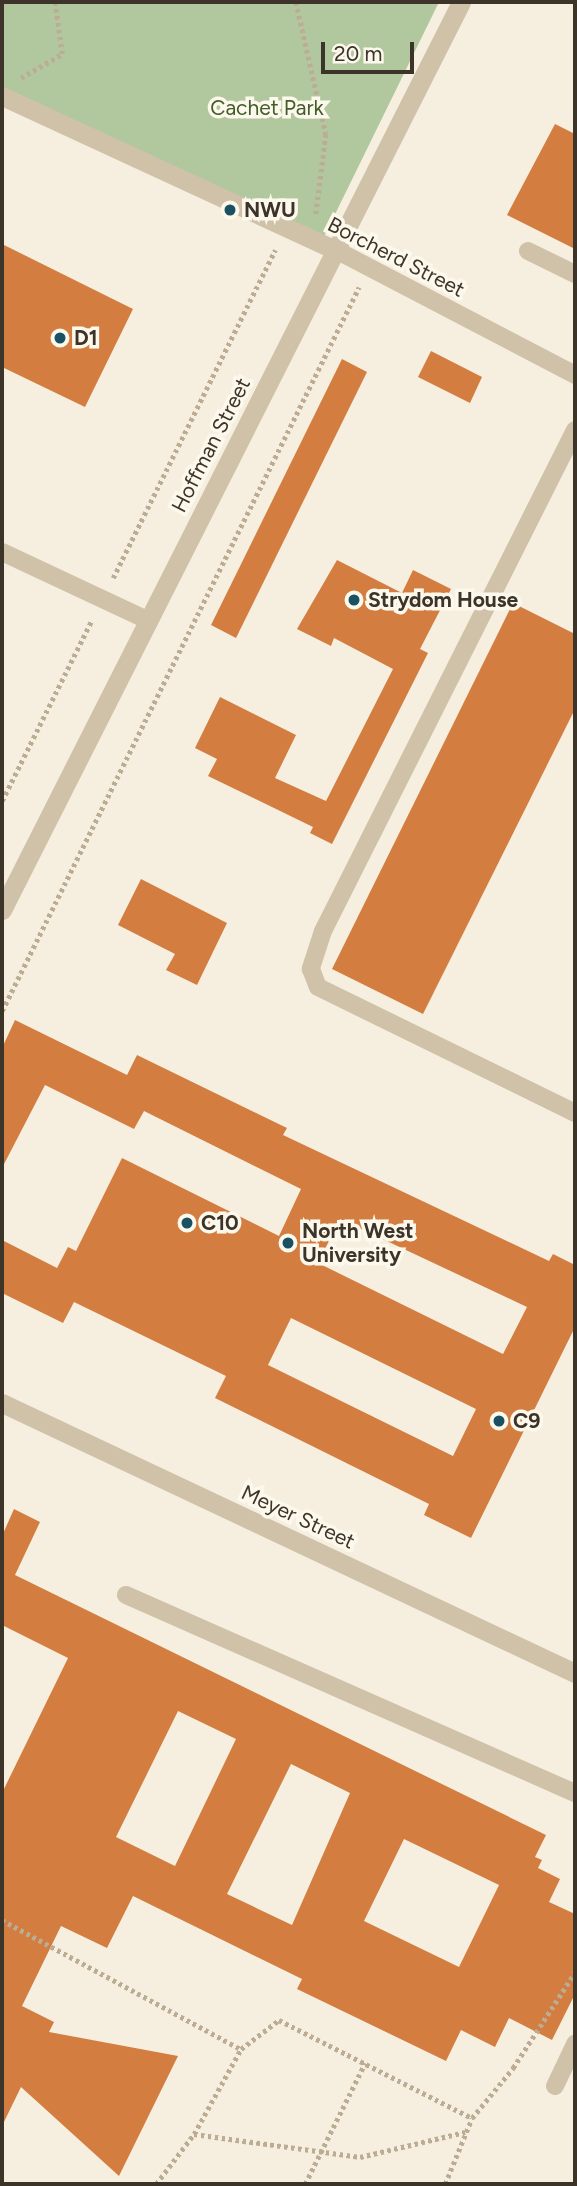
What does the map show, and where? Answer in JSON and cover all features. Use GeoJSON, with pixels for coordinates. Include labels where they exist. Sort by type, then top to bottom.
{"type":"FeatureCollection","features":[{"type":"Feature","properties":{"kind":"street","name":"Hoffman Street"},"geometry":{"type":"LineString","coordinates":[[2,910],[461,2]]}},
{"type":"Feature","properties":{"kind":"street","name":"Borcherd Street"},"geometry":{"type":"LineString","coordinates":[[7,90],[336,250]]}},
{"type":"Feature","properties":{"kind":"street","name":"Meyer Street"},"geometry":{"type":"LineString","coordinates":[[2,1403],[575,1673]]}},
{"type":"Feature","properties":{"kind":"lane","name":"Borcherd Street"},"geometry":{"type":"LineString","coordinates":[[336,250],[575,375]]}},
{"type":"Feature","properties":{"kind":"lane"},"geometry":{"type":"LineString","coordinates":[[528,251],[575,274]]}},
{"type":"Feature","properties":{"kind":"lane"},"geometry":{"type":"LineString","coordinates":[[575,430],[323,931],[311,969],[318,987],[575,1113]]}},
{"type":"Feature","properties":{"kind":"lane"},"geometry":{"type":"LineString","coordinates":[[2,552],[147,620]]}},
{"type":"Feature","properties":{"kind":"lane"},"geometry":{"type":"LineString","coordinates":[[127,1595],[575,1793]]}},
{"type":"Feature","properties":{"kind":"lane"},"geometry":{"type":"LineString","coordinates":[[555,2086],[575,2045]]}},
{"type":"Feature","properties":{"kind":"path"},"geometry":{"type":"LineString","coordinates":[[7,90],[62,54],[55,2]]}},
{"type":"Feature","properties":{"kind":"path"},"geometry":{"type":"LineString","coordinates":[[296,2],[326,134],[313,240]]}},
{"type":"Feature","properties":{"kind":"path"},"geometry":{"type":"LineString","coordinates":[[2,801],[286,227]]}},
{"type":"Feature","properties":{"kind":"path"},"geometry":{"type":"LineString","coordinates":[[2,1011],[183,632],[369,267]]}},
{"type":"Feature","properties":{"kind":"path"},"geometry":{"type":"LineString","coordinates":[[2,1920],[241,2049]]}},
{"type":"Feature","properties":{"kind":"path"},"geometry":{"type":"LineString","coordinates":[[446,2184],[472,2118],[513,2068],[575,1972]]}},
{"type":"Feature","properties":{"kind":"path"},"geometry":{"type":"LineString","coordinates":[[156,2184],[194,2134],[241,2049],[279,2020],[472,2118]]}},
{"type":"Feature","properties":{"kind":"path"},"geometry":{"type":"LineString","coordinates":[[305,2184],[365,2063]]}},
{"type":"Feature","properties":{"kind":"path"},"geometry":{"type":"LineString","coordinates":[[194,2134],[320,2155],[360,2157],[465,2132]]}},
{"type":"Feature","properties":{"kind":"green space","name":"Cachet Park"},"geometry":{"type":"Polygon","coordinates":[[[2,2],[439,2],[317,251],[2,96],[2,2]]]}},
{"type":"Feature","properties":{"kind":"building"},"geometry":{"type":"Polygon","coordinates":[[[555,124],[575,134],[575,249],[507,215],[555,124]]]}},
{"type":"Feature","properties":{"kind":"building","name":"D1"},"geometry":{"type":"Polygon","coordinates":[[[2,244],[133,309],[85,407],[2,367],[2,244]]]}},
{"type":"Feature","properties":{"kind":"building"},"geometry":{"type":"Polygon","coordinates":[[[431,351],[482,377],[470,403],[418,377],[431,351]]]}},
{"type":"Feature","properties":{"kind":"building"},"geometry":{"type":"Polygon","coordinates":[[[342,359],[367,372],[236,638],[211,625],[342,359]]]}},
{"type":"Feature","properties":{"kind":"building"},"geometry":{"type":"Polygon","coordinates":[[[337,560],[402,593],[413,570],[451,589],[420,649],[428,653],[332,844],[310,833],[313,827],[208,776],[217,759],[195,748],[220,697],[296,735],[275,778],[326,801],[393,669],[334,638],[331,646],[297,629],[337,560]]]}},
{"type":"Feature","properties":{"kind":"building"},"geometry":{"type":"Polygon","coordinates":[[[513,603],[575,634],[575,709],[423,1014],[332,969],[513,603]]]}},
{"type":"Feature","properties":{"kind":"building"},"geometry":{"type":"Polygon","coordinates":[[[141,879],[227,923],[197,985],[166,970],[175,954],[118,925],[141,879]]]}},
{"type":"Feature","properties":{"kind":"building"},"geometry":{"type":"Polygon","coordinates":[[[15,1020],[127,1075],[137,1055],[287,1128],[283,1135],[549,1261],[553,1254],[575,1265],[575,1327],[471,1538],[424,1515],[429,1504],[215,1398],[226,1376],[74,1302],[63,1323],[2,1293],[2,1240],[57,1268],[68,1247],[76,1251],[122,1158],[279,1236],[301,1189],[144,1111],[134,1129],[45,1085],[2,1168],[2,1048],[15,1020]],[[340,1219],[318,1263],[503,1354],[527,1307],[340,1219]],[[291,1318],[268,1365],[453,1456],[476,1409],[291,1318]]]}},
{"type":"Feature","properties":{"kind":"building"},"geometry":{"type":"Polygon","coordinates":[[[14,1509],[40,1522],[15,1575],[546,1835],[535,1857],[542,1860],[538,1868],[560,1879],[549,1902],[575,1914],[575,1994],[552,2040],[509,2018],[495,2047],[461,2030],[446,2061],[297,1989],[302,1979],[133,1896],[107,1948],[61,1926],[22,2006],[54,2022],[49,2032],[178,2056],[119,2176],[21,2087],[2,2126],[2,1793],[68,1658],[2,1625],[2,1536],[14,1509]],[[178,1711],[116,1837],[175,1866],[236,1739],[178,1711]],[[291,1764],[227,1894],[292,1925],[350,1793],[291,1764]],[[404,1839],[364,1921],[459,1967],[499,1885],[404,1839]]]}},
{"type":"Feature","properties":{"kind":"place","name":"NWU"},"geometry":{"type":"Point","coordinates":[230,210]}},
{"type":"Feature","properties":{"kind":"place","name":"D1"},"geometry":{"type":"Point","coordinates":[60,338]}},
{"type":"Feature","properties":{"kind":"place","name":"Strydom House"},"geometry":{"type":"Point","coordinates":[354,600]}},
{"type":"Feature","properties":{"kind":"place","name":"C10"},"geometry":{"type":"Point","coordinates":[187,1223]}},
{"type":"Feature","properties":{"kind":"place","name":"North West University"},"geometry":{"type":"Point","coordinates":[288,1243]}},
{"type":"Feature","properties":{"kind":"place","name":"C9"},"geometry":{"type":"Point","coordinates":[499,1421]}}]}
